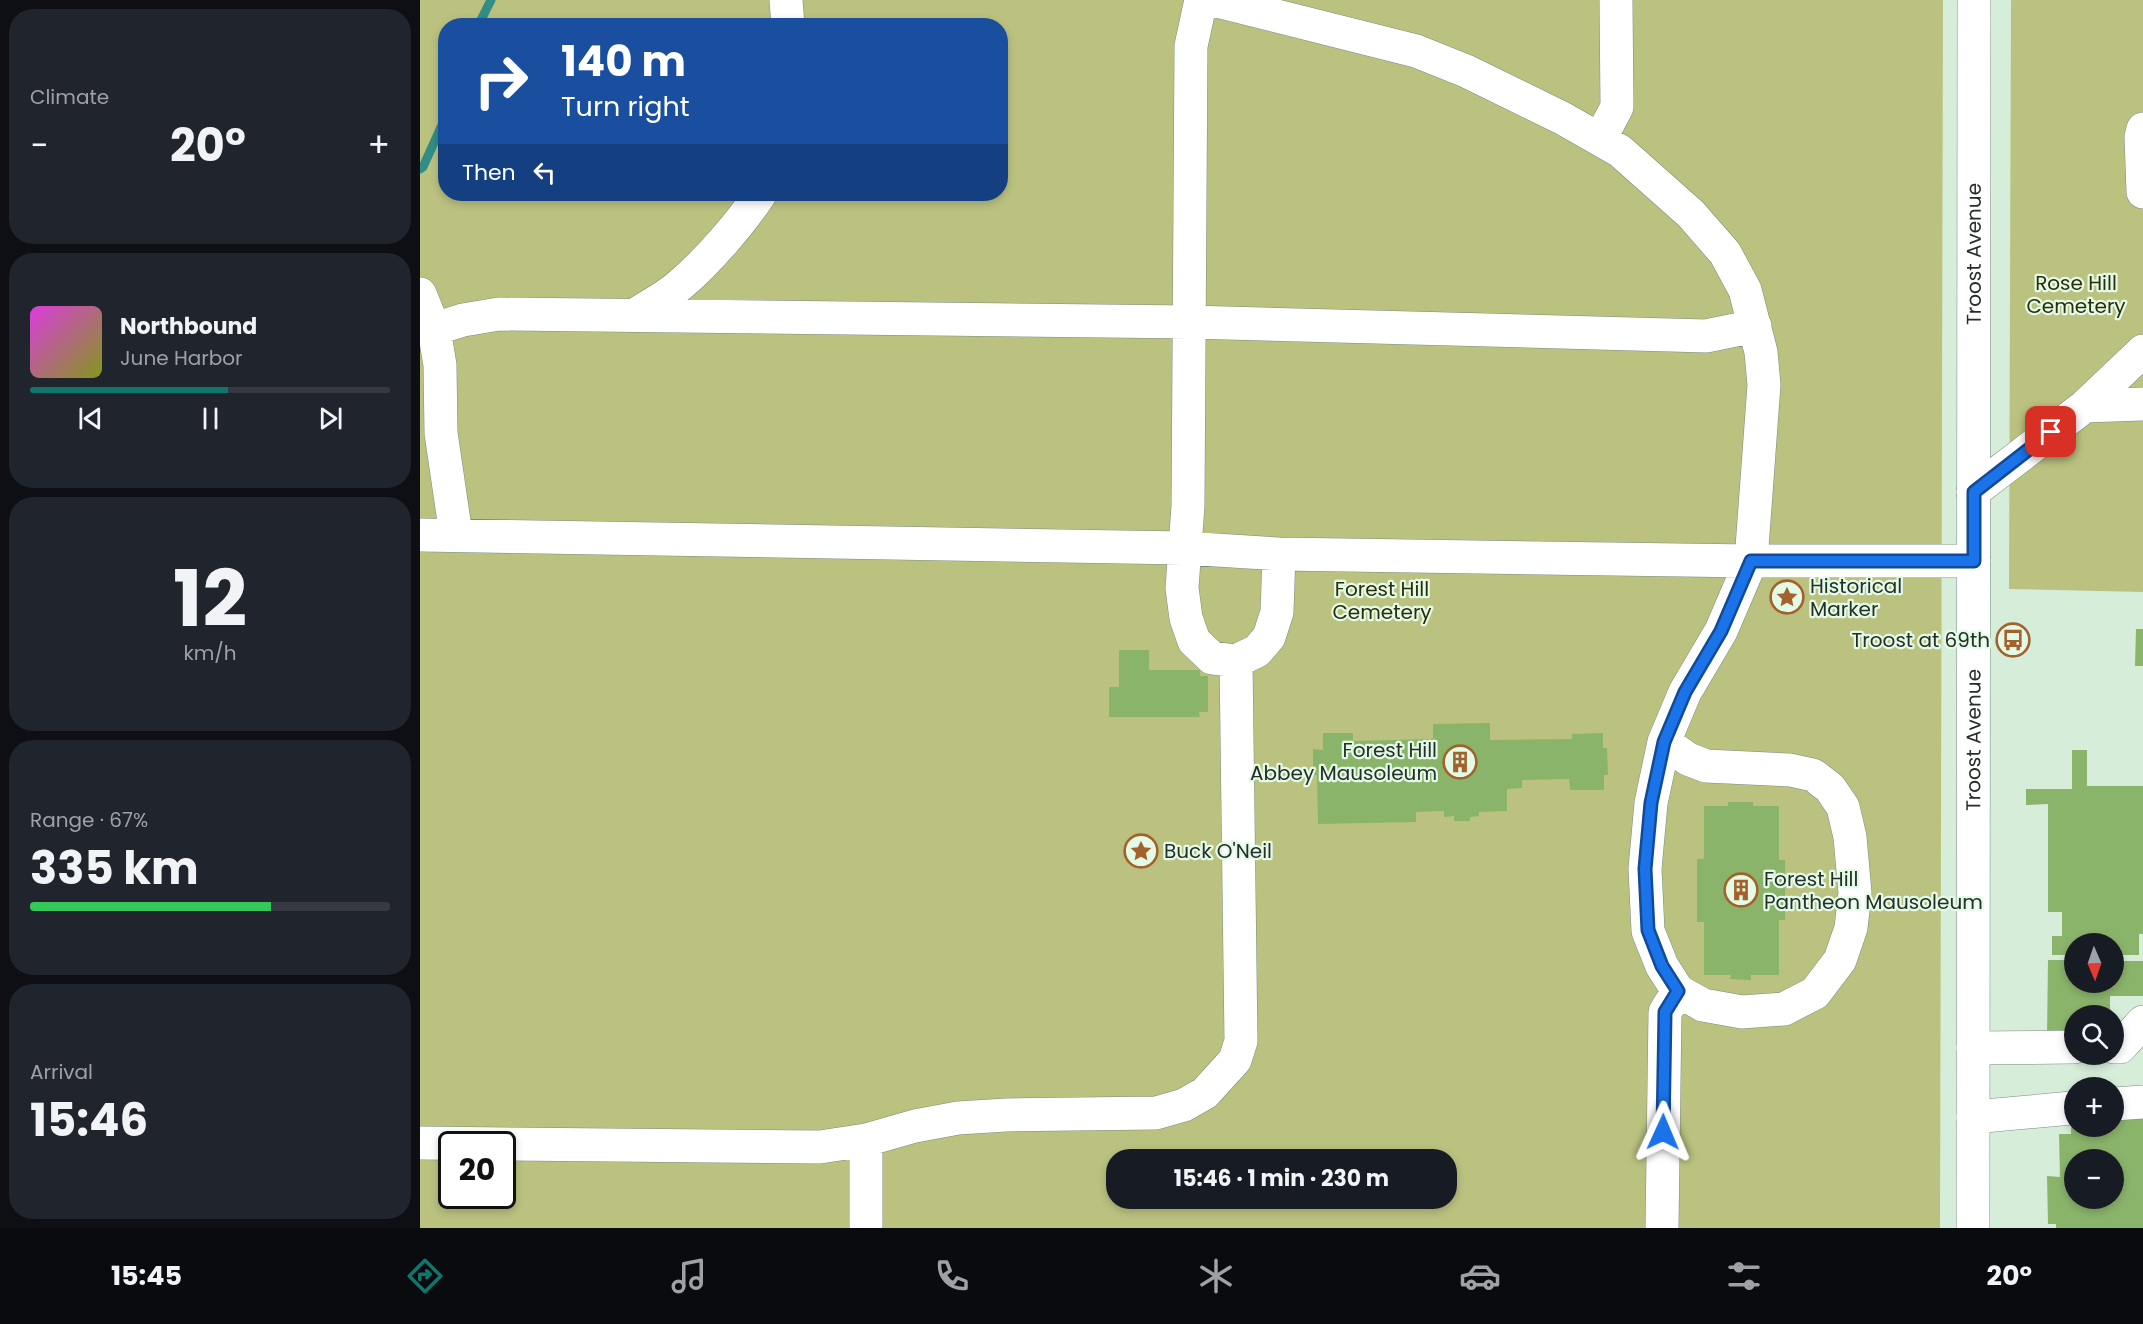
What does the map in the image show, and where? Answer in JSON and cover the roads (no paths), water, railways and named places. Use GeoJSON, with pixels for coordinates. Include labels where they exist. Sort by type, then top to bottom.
{"type":"FeatureCollection","features":[{"type":"Feature","properties":{"kind":"main road"},"geometry":{"type":"LineString","coordinates":[[786,0],[787,18]]}},
{"type":"Feature","properties":{"kind":"main road"},"geometry":{"type":"LineString","coordinates":[[1201,0],[1191,46],[1188,506],[1182,588],[1186,618],[1194,641],[1212,658],[1236,661],[1257,651],[1269,637],[1277,612],[1279,554]]}},
{"type":"Feature","properties":{"kind":"main road"},"geometry":{"type":"LineString","coordinates":[[1213,0],[1416,51],[1466,71],[1620,151],[1691,214],[1725,254],[1745,290],[1761,352],[1764,385],[1751,561],[1721,631],[1685,692],[1664,742],[1651,803],[1645,869],[1648,930],[1662,966],[1678,991],[1703,1005],[1742,1012],[1784,1009],[1815,993],[1840,960],[1851,928],[1855,893],[1850,837],[1843,807],[1830,788],[1813,775],[1790,770],[1706,766],[1688,759],[1664,742]]}},
{"type":"Feature","properties":{"kind":"main road"},"geometry":{"type":"LineString","coordinates":[[1600,139],[1617,107],[1616,0]]}},
{"type":"Feature","properties":{"kind":"main road","name":"Troost Avenue"},"geometry":{"type":"LineString","coordinates":[[1973,1228],[1974,0]]}},
{"type":"Feature","properties":{"kind":"main road"},"geometry":{"type":"LineString","coordinates":[[2143,129],[2141,137],[2143,192]]}},
{"type":"Feature","properties":{"kind":"main road"},"geometry":{"type":"LineString","coordinates":[[635,315],[681,285],[721,243],[755,201]]}},
{"type":"Feature","properties":{"kind":"main road"},"geometry":{"type":"LineString","coordinates":[[420,294],[434,329],[440,365],[441,433],[456,535]]}},
{"type":"Feature","properties":{"kind":"main road"},"geometry":{"type":"LineString","coordinates":[[434,329],[463,320],[499,314],[1190,322],[1706,336],[1755,326]]}},
{"type":"Feature","properties":{"kind":"main road"},"geometry":{"type":"LineString","coordinates":[[1974,492],[2085,406],[2143,351]]}},
{"type":"Feature","properties":{"kind":"main road"},"geometry":{"type":"LineString","coordinates":[[2085,406],[2143,404]]}},
{"type":"Feature","properties":{"kind":"main road"},"geometry":{"type":"LineString","coordinates":[[420,535],[1184,548],[1279,554],[1751,561],[1974,561]]}},
{"type":"Feature","properties":{"kind":"main road"},"geometry":{"type":"LineString","coordinates":[[420,1143],[820,1148],[866,1140],[915,1126],[958,1118],[1156,1113],[1184,1105],[1205,1093],[1235,1060],[1241,1041],[1236,661]]}},
{"type":"Feature","properties":{"kind":"main road"},"geometry":{"type":"LineString","coordinates":[[1662,1228],[1665,1012],[1678,991]]}},
{"type":"Feature","properties":{"kind":"main road"},"geometry":{"type":"LineString","coordinates":[[2124,1043],[2143,1022]]}},
{"type":"Feature","properties":{"kind":"main road"},"geometry":{"type":"LineString","coordinates":[[1973,1048],[2064,1047]]}},
{"type":"Feature","properties":{"kind":"main road"},"geometry":{"type":"LineString","coordinates":[[2124,1103],[2143,1102]]}},
{"type":"Feature","properties":{"kind":"main road"},"geometry":{"type":"LineString","coordinates":[[1973,1117],[2064,1109]]}},
{"type":"Feature","properties":{"kind":"main road"},"geometry":{"type":"LineString","coordinates":[[866,1140],[866,1228]]}},
{"type":"Feature","properties":{"kind":"waterway"},"geometry":{"type":"LineString","coordinates":[[482,18],[491,0]]}},
{"type":"Feature","properties":{"kind":"waterway"},"geometry":{"type":"LineString","coordinates":[[420,169],[438,134]]}},
{"type":"Feature","properties":{"kind":"place","name":"Historical Marker"},"geometry":{"type":"Point","coordinates":[1787,597]}},
{"type":"Feature","properties":{"kind":"place","name":"Troost at 69th"},"geometry":{"type":"Point","coordinates":[2013,640]}},
{"type":"Feature","properties":{"kind":"place","name":"Forest Hill Abbey Mausoleum"},"geometry":{"type":"Point","coordinates":[1460,762]}},
{"type":"Feature","properties":{"kind":"place","name":"Buck O'Neil"},"geometry":{"type":"Point","coordinates":[1141,851]}},
{"type":"Feature","properties":{"kind":"place","name":"Forest Hill Pantheon Mausoleum"},"geometry":{"type":"Point","coordinates":[1741,890]}},
{"type":"Feature","properties":{"kind":"park label","name":"Rose Hill Cemetery"},"geometry":{"type":"Point","coordinates":[2076,294]}},
{"type":"Feature","properties":{"kind":"park label","name":"Forest Hill Cemetery"},"geometry":{"type":"Point","coordinates":[1382,600]}}]}
